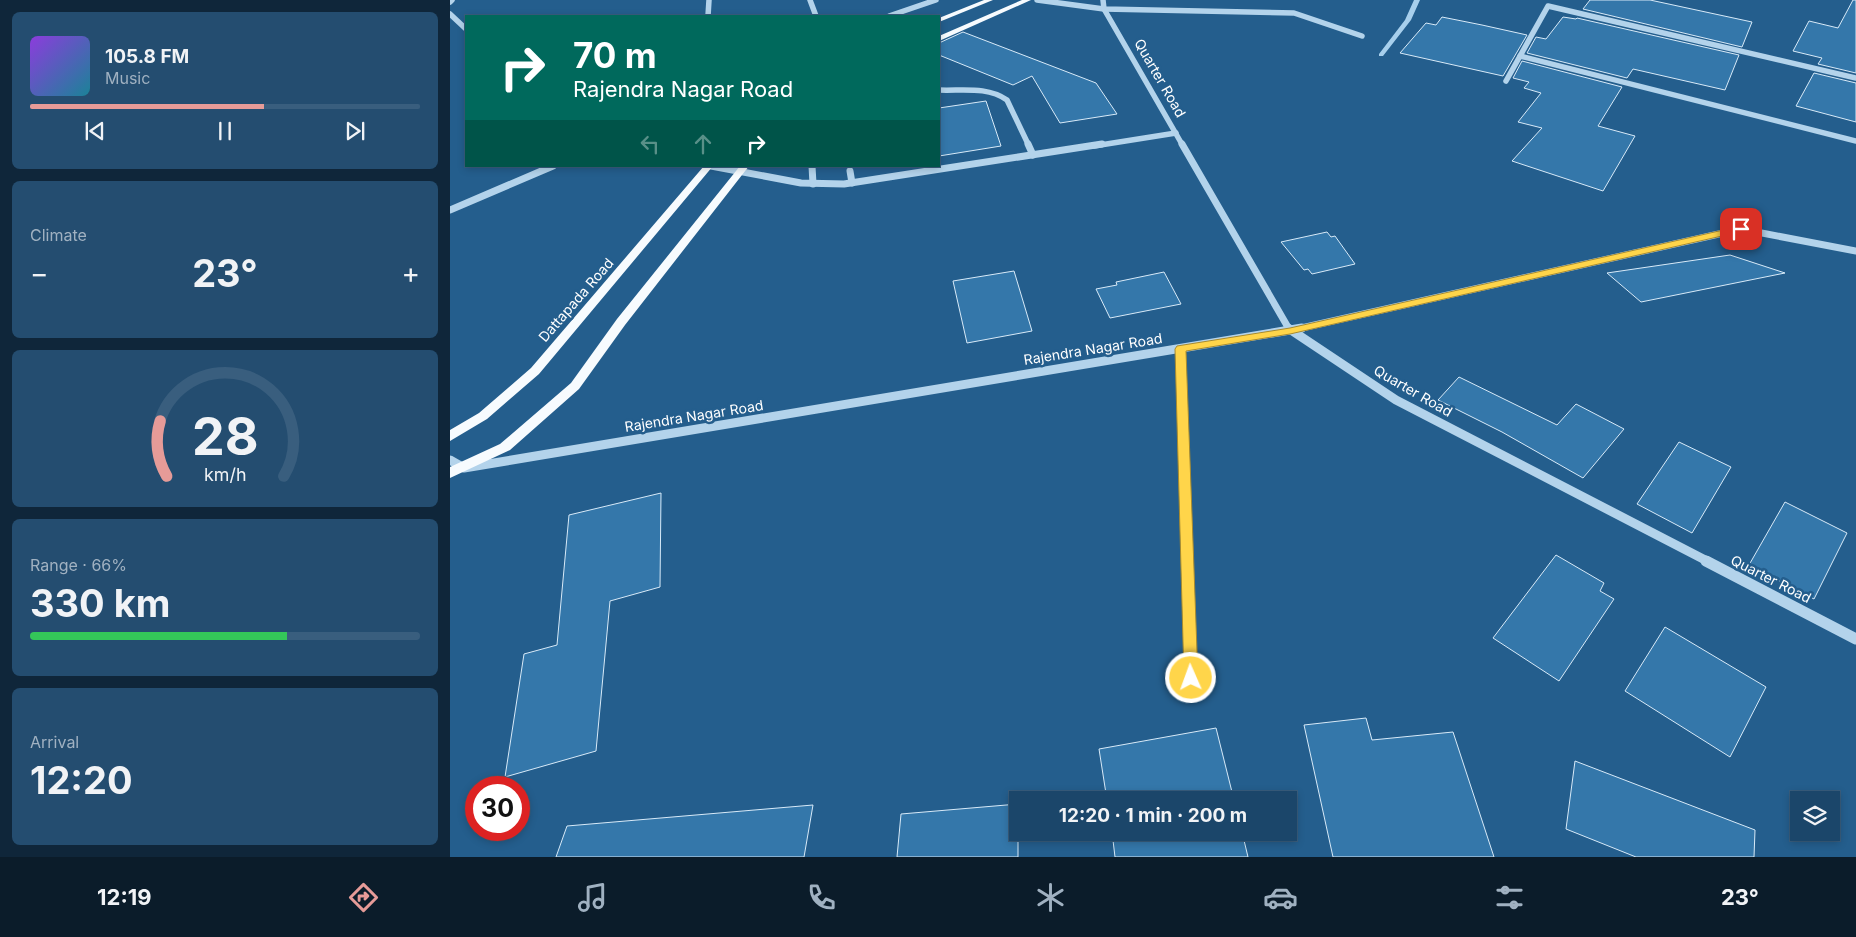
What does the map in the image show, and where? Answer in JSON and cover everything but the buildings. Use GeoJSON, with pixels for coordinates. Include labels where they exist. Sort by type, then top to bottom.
{"type":"FeatureCollection","features":[{"type":"Feature","properties":{"kind":"main road"},"geometry":{"type":"LineString","coordinates":[[940,38],[1028,0]]}},
{"type":"Feature","properties":{"kind":"main road"},"geometry":{"type":"LineString","coordinates":[[940,20],[984,1]]}},
{"type":"Feature","properties":{"kind":"main road","name":"Dattapada Road"},"geometry":{"type":"LineString","coordinates":[[450,436],[483,416],[535,371],[709,167]]}},
{"type":"Feature","properties":{"kind":"main road"},"geometry":{"type":"LineString","coordinates":[[450,473],[505,447],[575,386],[621,322],[743,169]]}},
{"type":"Feature","properties":{"kind":"street"},"geometry":{"type":"LineString","coordinates":[[708,15],[709,0]]}},
{"type":"Feature","properties":{"kind":"street"},"geometry":{"type":"LineString","coordinates":[[810,0],[816,15]]}},
{"type":"Feature","properties":{"kind":"street"},"geometry":{"type":"LineString","coordinates":[[891,15],[936,0]]}},
{"type":"Feature","properties":{"kind":"street"},"geometry":{"type":"LineString","coordinates":[[1037,0],[1104,9],[1294,13],[1362,36]]}},
{"type":"Feature","properties":{"kind":"street","name":"Quarter Road"},"geometry":{"type":"LineString","coordinates":[[1103,0],[1104,9],[1290,331],[1396,400],[1856,639]]}},
{"type":"Feature","properties":{"kind":"street"},"geometry":{"type":"LineString","coordinates":[[1506,81],[1548,6],[1856,78]]}},
{"type":"Feature","properties":{"kind":"street"},"geometry":{"type":"LineString","coordinates":[[450,14],[465,28]]}},
{"type":"Feature","properties":{"kind":"street"},"geometry":{"type":"LineString","coordinates":[[1520,56],[1856,142]]}},
{"type":"Feature","properties":{"kind":"street"},"geometry":{"type":"LineString","coordinates":[[940,90],[1001,94],[1007,100],[1033,155]]}},
{"type":"Feature","properties":{"kind":"street"},"geometry":{"type":"LineString","coordinates":[[721,167],[743,169],[813,184],[852,183],[1176,133]]}},
{"type":"Feature","properties":{"kind":"street"},"geometry":{"type":"LineString","coordinates":[[450,210],[551,167]]}},
{"type":"Feature","properties":{"kind":"street"},"geometry":{"type":"LineString","coordinates":[[812,167],[813,184]]}},
{"type":"Feature","properties":{"kind":"street"},"geometry":{"type":"LineString","coordinates":[[850,172],[852,183]]}},
{"type":"Feature","properties":{"kind":"street","name":"Rajendra Nagar Road"},"geometry":{"type":"LineString","coordinates":[[464,468],[1290,331],[1741,229],[1856,251]]}},
{"type":"Feature","properties":{"kind":"street"},"geometry":{"type":"LineString","coordinates":[[1180,349],[1192,697]]}},
{"type":"Feature","properties":{"kind":"street"},"geometry":{"type":"LineString","coordinates":[[450,460],[464,468]]}},
{"type":"Feature","properties":{"kind":"waterway"},"geometry":{"type":"LineString","coordinates":[[1381,55],[1408,20],[1417,0]]}},
{"type":"Feature","properties":{"kind":"route"},"geometry":{"type":"LineString","coordinates":[[1191,678],[1180,349],[1290,331],[1741,229]]}}]}
